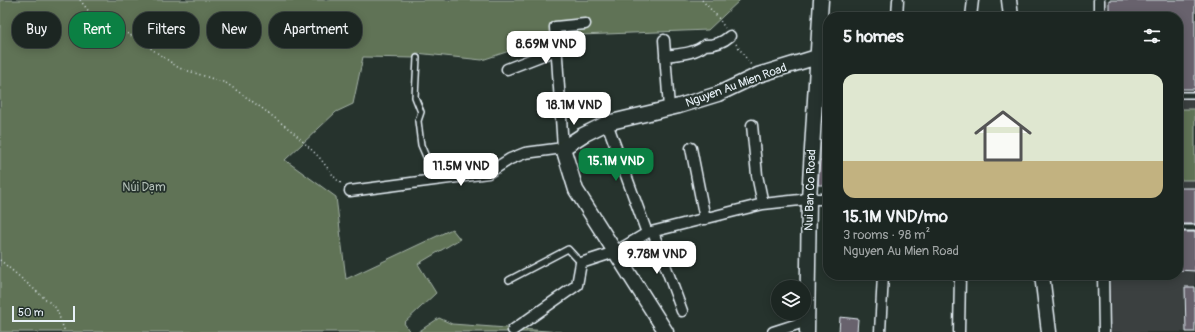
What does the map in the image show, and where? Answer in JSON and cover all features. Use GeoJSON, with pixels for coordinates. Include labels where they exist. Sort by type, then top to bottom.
{"type":"FeatureCollection","features":[{"type":"Feature","properties":{"kind":"street","name":"Nui Ban Co Road"},"geometry":{"type":"LineString","coordinates":[[807,326],[809,199],[822,57],[821,0]]}},
{"type":"Feature","properties":{"kind":"street"},"geometry":{"type":"LineString","coordinates":[[897,12],[898,0]]}},
{"type":"Feature","properties":{"kind":"street"},"geometry":{"type":"LineString","coordinates":[[972,12],[973,0]]}},
{"type":"Feature","properties":{"kind":"street"},"geometry":{"type":"LineString","coordinates":[[1009,0],[1010,12]]}},
{"type":"Feature","properties":{"kind":"street"},"geometry":{"type":"LineString","coordinates":[[1099,0],[1099,12]]}},
{"type":"Feature","properties":{"kind":"street"},"geometry":{"type":"LineString","coordinates":[[585,24],[555,27],[564,148],[576,190],[666,332]]}},
{"type":"Feature","properties":{"kind":"street"},"geometry":{"type":"LineString","coordinates":[[665,56],[686,53],[701,48],[704,45],[711,45],[724,41],[730,36]]}},
{"type":"Feature","properties":{"kind":"street"},"geometry":{"type":"LineString","coordinates":[[664,40],[669,108]]}},
{"type":"Feature","properties":{"kind":"street"},"geometry":{"type":"LineString","coordinates":[[507,69],[556,50]]}},
{"type":"Feature","properties":{"kind":"street","name":"Nguyen Au Mien Road"},"geometry":{"type":"LineString","coordinates":[[564,148],[607,123],[718,94],[758,75],[822,57]]}},
{"type":"Feature","properties":{"kind":"street"},"geometry":{"type":"LineString","coordinates":[[607,123],[682,311]]}},
{"type":"Feature","properties":{"kind":"street"},"geometry":{"type":"LineString","coordinates":[[752,125],[757,175],[763,204]]}},
{"type":"Feature","properties":{"kind":"street"},"geometry":{"type":"LineString","coordinates":[[350,191],[488,172],[510,159],[525,153],[564,148]]}},
{"type":"Feature","properties":{"kind":"street"},"geometry":{"type":"LineString","coordinates":[[691,148],[705,219]]}},
{"type":"Feature","properties":{"kind":"street"},"geometry":{"type":"LineString","coordinates":[[513,330],[577,285],[581,263],[615,252],[650,232],[763,204],[823,199]]}},
{"type":"Feature","properties":{"kind":"street"},"geometry":{"type":"LineString","coordinates":[[880,332],[883,280]]}},
{"type":"Feature","properties":{"kind":"street"},"geometry":{"type":"LineString","coordinates":[[959,332],[960,280]]}},
{"type":"Feature","properties":{"kind":"street"},"geometry":{"type":"LineString","coordinates":[[1043,280],[1049,332]]}},
{"type":"Feature","properties":{"kind":"street"},"geometry":{"type":"LineString","coordinates":[[1103,280],[1104,332]]}},
{"type":"Feature","properties":{"kind":"street"},"geometry":{"type":"LineString","coordinates":[[773,332],[807,326]]}},
{"type":"Feature","properties":{"kind":"lane"},"geometry":{"type":"LineString","coordinates":[[417,58],[415,97],[421,112],[418,121],[421,145],[427,159],[439,179]]}},
{"type":"Feature","properties":{"kind":"lane"},"geometry":{"type":"LineString","coordinates":[[1183,95],[1195,95]]}},
{"type":"Feature","properties":{"kind":"lane"},"geometry":{"type":"LineString","coordinates":[[1183,228],[1195,228]]}},
{"type":"Feature","properties":{"kind":"lane"},"geometry":{"type":"LineString","coordinates":[[509,280],[568,249],[581,263]]}},
{"type":"Feature","properties":{"kind":"path"},"geometry":{"type":"LineString","coordinates":[[80,0],[97,22],[114,27],[136,38],[179,68],[226,83],[263,109],[293,132],[319,158],[336,179],[350,191]]}},
{"type":"Feature","properties":{"kind":"path"},"geometry":{"type":"LineString","coordinates":[[0,260],[56,308],[65,332]]}},
{"type":"Feature","properties":{"kind":"shaded area"},"geometry":{"type":"Polygon","coordinates":[[[1103,0],[1195,0],[1195,332],[1104,332],[1104,280],[1183,280],[1183,12],[1103,12],[1103,0]]]}},
{"type":"Feature","properties":{"kind":"green space","name":"Núi Dạm"},"geometry":{"type":"Polygon","coordinates":[[[0,0],[740,0],[708,30],[555,36],[482,60],[416,53],[414,58],[363,57],[353,104],[336,112],[285,160],[336,197],[346,279],[452,229],[460,239],[418,264],[436,293],[404,323],[410,332],[0,332],[0,0]]]}},
{"type":"Feature","properties":{"kind":"green space"},"geometry":{"type":"Polygon","coordinates":[[[1183,109],[1195,109],[1195,180],[1183,180],[1183,109]]]}},
{"type":"Feature","properties":{"kind":"green space"},"geometry":{"type":"Polygon","coordinates":[[[439,318],[452,324],[561,332],[418,332],[439,318]]]}},
{"type":"Feature","properties":{"kind":"building"},"geometry":{"type":"Polygon","coordinates":[[[1109,0],[1195,0],[1195,89],[1183,89],[1183,12],[1109,12],[1109,0]]]}},
{"type":"Feature","properties":{"kind":"building"},"geometry":{"type":"Polygon","coordinates":[[[821,143],[823,143],[823,185],[818,185],[820,160],[821,143]]]}},
{"type":"Feature","properties":{"kind":"building"},"geometry":{"type":"Polygon","coordinates":[[[1183,188],[1195,188],[1195,224],[1183,224],[1183,188]]]}},
{"type":"Feature","properties":{"kind":"building"},"geometry":{"type":"Polygon","coordinates":[[[1183,232],[1195,232],[1195,271],[1183,270],[1183,232]]]}},
{"type":"Feature","properties":{"kind":"building"},"geometry":{"type":"Polygon","coordinates":[[[1185,287],[1195,287],[1195,332],[1186,332],[1185,287]]]}},
{"type":"Feature","properties":{"kind":"building"},"geometry":{"type":"Polygon","coordinates":[[[840,317],[858,319],[857,332],[839,332],[840,317]]]}}]}
